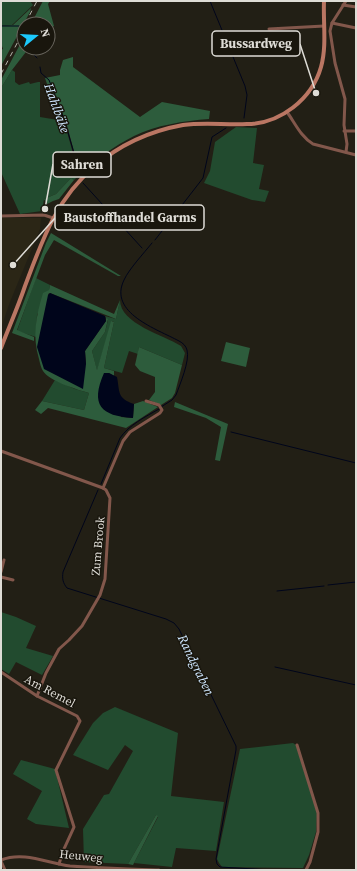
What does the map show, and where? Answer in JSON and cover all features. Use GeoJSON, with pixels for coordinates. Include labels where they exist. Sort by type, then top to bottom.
{"type":"FeatureCollection","features":[{"type":"Feature","properties":{"kind":"main road"},"geometry":{"type":"LineString","coordinates":[[1,346],[50,224],[65,197],[82,178],[94,166],[114,152],[136,140],[160,131],[185,125],[204,123],[256,124],[270,120],[287,112],[304,97],[317,78],[323,61],[324,1]]}},
{"type":"Feature","properties":{"kind":"street"},"geometry":{"type":"LineString","coordinates":[[346,152],[347,144],[344,131],[345,99],[335,63],[330,31],[332,23],[344,3],[356,7]]}},
{"type":"Feature","properties":{"kind":"street"},"geometry":{"type":"LineString","coordinates":[[332,23],[356,28]]}},
{"type":"Feature","properties":{"kind":"street"},"geometry":{"type":"LineString","coordinates":[[269,29],[324,26]]}},
{"type":"Feature","properties":{"kind":"street"},"geometry":{"type":"LineString","coordinates":[[287,112],[309,142],[356,155]]}},
{"type":"Feature","properties":{"kind":"street"},"geometry":{"type":"LineString","coordinates":[[344,131],[356,131]]}},
{"type":"Feature","properties":{"kind":"street"},"geometry":{"type":"LineString","coordinates":[[1,216],[47,216],[53,218]]}},
{"type":"Feature","properties":{"kind":"street"},"geometry":{"type":"LineString","coordinates":[[47,216],[50,224]]}},
{"type":"Feature","properties":{"kind":"street"},"geometry":{"type":"LineString","coordinates":[[1,451],[103,488],[123,441],[130,432],[160,413],[162,410],[159,405],[146,401]]}},
{"type":"Feature","properties":{"kind":"street","name":"Zum Brook"},"geometry":{"type":"LineString","coordinates":[[37,696],[46,673],[59,648],[82,626],[100,595],[105,579],[110,508],[109,495],[103,488]]}},
{"type":"Feature","properties":{"kind":"street"},"geometry":{"type":"LineString","coordinates":[[1,572],[4,560]]}},
{"type":"Feature","properties":{"kind":"street"},"geometry":{"type":"LineString","coordinates":[[1,577],[13,580]]}},
{"type":"Feature","properties":{"kind":"street","name":"Am Remel"},"geometry":{"type":"LineString","coordinates":[[1,672],[37,696],[78,716],[80,721],[56,770],[74,827],[63,850],[60,864]]}},
{"type":"Feature","properties":{"kind":"street"},"geometry":{"type":"LineString","coordinates":[[297,745],[318,813],[318,832],[310,862],[306,870]]}},
{"type":"Feature","properties":{"kind":"street","name":"Heuweg"},"geometry":{"type":"LineString","coordinates":[[1,860],[19,857],[36,858],[60,864],[77,866],[159,870]]}},
{"type":"Feature","properties":{"kind":"street"},"geometry":{"type":"LineString","coordinates":[[1,860],[5,870]]}},
{"type":"Feature","properties":{"kind":"shaded area"},"geometry":{"type":"Polygon","coordinates":[[[1,218],[41,218],[40,229],[1,328],[1,218]]]}},
{"type":"Feature","properties":{"kind":"green space"},"geometry":{"type":"Polygon","coordinates":[[[1,1],[30,1],[33,5],[21,16],[16,16],[16,21],[12,25],[1,26],[1,1]]]}},
{"type":"Feature","properties":{"kind":"green space"},"geometry":{"type":"Polygon","coordinates":[[[43,1],[50,1],[48,4],[51,16],[35,16],[43,1]]]}},
{"type":"Feature","properties":{"kind":"green space"},"geometry":{"type":"Polygon","coordinates":[[[31,8],[28,16],[23,16],[31,8]]]}},
{"type":"Feature","properties":{"kind":"green space"},"geometry":{"type":"Polygon","coordinates":[[[16,22],[16,38],[1,66],[1,50],[3,49],[1,40],[1,26],[13,25],[16,22]]]}},
{"type":"Feature","properties":{"kind":"green space"},"geometry":{"type":"Polygon","coordinates":[[[16,52],[16,56],[23,56],[1,88],[1,80],[16,52]]]}},
{"type":"Feature","properties":{"kind":"green space"},"geometry":{"type":"Polygon","coordinates":[[[73,57],[73,67],[140,117],[162,102],[210,111],[209,119],[170,124],[143,132],[113,148],[80,173],[66,122],[56,96],[51,96],[45,78],[60,75],[63,60],[73,57]]]}},
{"type":"Feature","properties":{"kind":"green space"},"geometry":{"type":"Polygon","coordinates":[[[12,70],[15,72],[15,82],[19,85],[29,82],[30,84],[40,82],[40,117],[64,121],[79,175],[74,180],[71,178],[56,194],[44,199],[42,211],[20,214],[1,172],[1,88],[12,70]]]}},
{"type":"Feature","properties":{"kind":"green space"},"geometry":{"type":"Polygon","coordinates":[[[236,127],[257,128],[253,163],[264,165],[259,189],[269,191],[265,202],[252,200],[204,183],[210,171],[215,142],[236,127]]]}},
{"type":"Feature","properties":{"kind":"green space"},"geometry":{"type":"Polygon","coordinates":[[[71,178],[74,180],[59,199],[47,204],[44,199],[56,194],[71,178]]]}},
{"type":"Feature","properties":{"kind":"green space"},"geometry":{"type":"Polygon","coordinates":[[[51,233],[121,276],[118,276],[54,240],[45,255],[17,330],[34,337],[34,341],[12,333],[51,233]]]}},
{"type":"Feature","properties":{"kind":"green space"},"geometry":{"type":"Polygon","coordinates":[[[36,278],[50,285],[37,315],[36,337],[17,331],[36,278]]]}},
{"type":"Feature","properties":{"kind":"green space"},"geometry":{"type":"Polygon","coordinates":[[[50,285],[114,314],[120,300],[116,319],[50,293],[48,294],[86,364],[85,351],[106,321],[106,318],[108,319],[105,332],[92,351],[97,370],[111,321],[114,322],[104,368],[114,371],[114,376],[109,373],[121,417],[133,418],[134,404],[143,401],[158,407],[126,428],[48,408],[41,414],[35,410],[42,401],[84,410],[89,393],[64,385],[51,378],[46,375],[41,367],[35,334],[38,310],[43,293],[49,290],[50,285]]]}},
{"type":"Feature","properties":{"kind":"green space"},"geometry":{"type":"Polygon","coordinates":[[[120,300],[122,308],[127,316],[144,328],[181,346],[185,353],[182,365],[139,347],[138,354],[129,351],[122,373],[104,368],[114,322],[112,321],[97,371],[92,351],[105,332],[108,320],[105,316],[116,319],[120,300]]]}},
{"type":"Feature","properties":{"kind":"green space"},"geometry":{"type":"Polygon","coordinates":[[[226,342],[250,348],[246,367],[221,361],[226,342]]]}},
{"type":"Feature","properties":{"kind":"green space"},"geometry":{"type":"Polygon","coordinates":[[[139,347],[182,365],[175,393],[172,398],[161,405],[149,400],[155,392],[155,377],[140,371],[135,365],[139,347]]]}},
{"type":"Feature","properties":{"kind":"green space"},"geometry":{"type":"Polygon","coordinates":[[[55,380],[75,389],[89,393],[84,410],[42,401],[55,380]]]}},
{"type":"Feature","properties":{"kind":"green space"},"geometry":{"type":"Polygon","coordinates":[[[175,402],[228,424],[220,461],[215,460],[221,427],[206,418],[174,407],[175,402]]]}},
{"type":"Feature","properties":{"kind":"green space"},"geometry":{"type":"Polygon","coordinates":[[[1,612],[36,626],[26,648],[53,656],[42,675],[16,662],[9,674],[1,669],[1,612]]]}},
{"type":"Feature","properties":{"kind":"green space"},"geometry":{"type":"Polygon","coordinates":[[[115,707],[178,733],[171,796],[224,802],[216,851],[176,848],[172,867],[134,863],[158,817],[156,815],[128,864],[84,862],[83,829],[104,795],[109,794],[133,751],[125,745],[108,770],[73,755],[93,723],[103,713],[115,707]]]}},
{"type":"Feature","properties":{"kind":"green space"},"geometry":{"type":"Polygon","coordinates":[[[293,743],[296,745],[317,812],[316,832],[309,855],[303,868],[222,867],[217,859],[240,749],[293,743]]]}},
{"type":"Feature","properties":{"kind":"green space"},"geometry":{"type":"Polygon","coordinates":[[[21,760],[55,769],[69,828],[36,824],[27,819],[42,791],[13,774],[21,760]]]}},
{"type":"Feature","properties":{"kind":"green space"},"geometry":{"type":"Polygon","coordinates":[[[156,815],[158,816],[133,865],[128,864],[156,815]]]}},
{"type":"Feature","properties":{"kind":"water"},"geometry":{"type":"Polygon","coordinates":[[[50,293],[105,316],[106,321],[85,351],[86,364],[83,389],[44,369],[37,347],[48,295],[50,293]]]}},
{"type":"Feature","properties":{"kind":"water"},"geometry":{"type":"Polygon","coordinates":[[[104,373],[109,373],[117,377],[120,394],[125,400],[134,404],[133,418],[113,415],[101,407],[98,393],[104,373]]]}},
{"type":"Feature","properties":{"kind":"waterway","name":"Randgraben"},"geometry":{"type":"LineString","coordinates":[[210,1],[245,86],[247,95],[244,118]]}},
{"type":"Feature","properties":{"kind":"waterway","name":"Hahlbäke"},"geometry":{"type":"LineString","coordinates":[[1,26],[16,26]]}},
{"type":"Feature","properties":{"kind":"waterway","name":"Hahlbäke"},"geometry":{"type":"LineString","coordinates":[[40,67],[41,73],[49,80],[65,122],[80,174]]}},
{"type":"Feature","properties":{"kind":"waterway","name":"Randgraben"},"geometry":{"type":"LineString","coordinates":[[155,240],[203,178],[212,137],[226,128]]}},
{"type":"Feature","properties":{"kind":"waterway","name":"Hahlbäke"},"geometry":{"type":"LineString","coordinates":[[83,183],[142,248]]}},
{"type":"Feature","properties":{"kind":"waterway","name":"Randgraben"},"geometry":{"type":"LineString","coordinates":[[152,243],[126,276],[121,292],[123,302],[129,311],[137,318],[180,342],[187,349],[188,355],[186,366],[176,395],[172,400],[161,407]]}},
{"type":"Feature","properties":{"kind":"waterway","name":"Randgraben"},"geometry":{"type":"LineString","coordinates":[[101,484],[120,438],[133,425],[159,409]]}},
{"type":"Feature","properties":{"kind":"waterway"},"geometry":{"type":"LineString","coordinates":[[231,432],[356,463]]}},
{"type":"Feature","properties":{"kind":"waterway","name":"Randgraben"},"geometry":{"type":"LineString","coordinates":[[98,490],[63,572],[64,583],[67,588],[166,619],[174,623],[179,629],[236,746],[216,859],[217,864],[220,867],[271,870]]}},
{"type":"Feature","properties":{"kind":"waterway"},"geometry":{"type":"LineString","coordinates":[[328,585],[356,582]]}},
{"type":"Feature","properties":{"kind":"waterway"},"geometry":{"type":"LineString","coordinates":[[277,591],[324,586]]}},
{"type":"Feature","properties":{"kind":"waterway"},"geometry":{"type":"LineString","coordinates":[[275,667],[356,685]]}},
{"type":"Feature","properties":{"kind":"railway"},"geometry":{"type":"LineString","coordinates":[[29,16],[37,1]]}},
{"type":"Feature","properties":{"kind":"railway"},"geometry":{"type":"LineString","coordinates":[[1,74],[16,45]]}},
{"type":"Feature","properties":{"kind":"place","name":"Bussardweg"},"geometry":{"type":"Point","coordinates":[316,93]}},
{"type":"Feature","properties":{"kind":"place","name":"Sahren"},"geometry":{"type":"Point","coordinates":[45,209]}},
{"type":"Feature","properties":{"kind":"place","name":"Baustoffhandel Garms"},"geometry":{"type":"Point","coordinates":[13,265]}}]}
